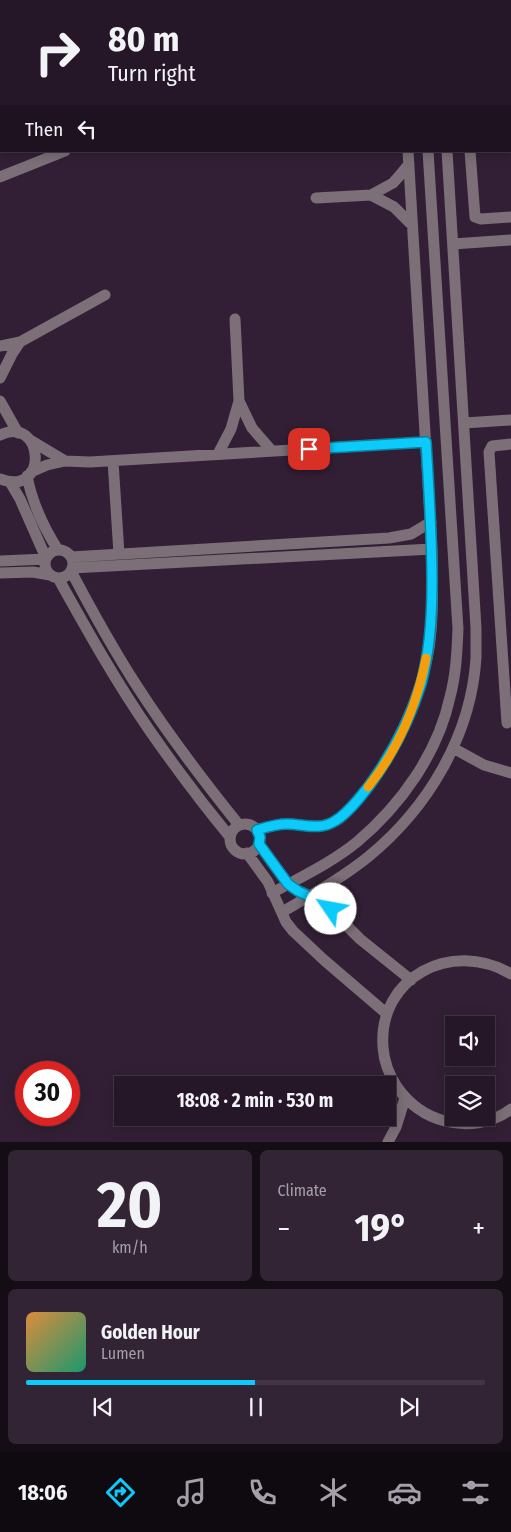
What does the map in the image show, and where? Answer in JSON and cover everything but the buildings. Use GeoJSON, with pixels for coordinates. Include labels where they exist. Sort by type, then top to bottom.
{"type":"FeatureCollection","features":[{"type":"Feature","properties":{"kind":"street"},"geometry":{"type":"LineString","coordinates":[[0,177],[62,152]]}},
{"type":"Feature","properties":{"kind":"street"},"geometry":{"type":"LineString","coordinates":[[257,830],[272,825],[287,824],[314,827],[325,826],[336,821],[370,785],[391,754],[408,720],[418,693],[429,647],[432,609],[431,522],[408,152]]}},
{"type":"Feature","properties":{"kind":"street"},"geometry":{"type":"LineString","coordinates":[[272,892],[334,858],[376,825],[394,806],[424,762],[445,718],[454,678],[458,629],[428,152]]}},
{"type":"Feature","properties":{"kind":"street"},"geometry":{"type":"LineString","coordinates":[[282,912],[333,882],[368,857],[409,818],[441,772],[453,748],[468,703],[476,659],[473,573],[447,152]]}},
{"type":"Feature","properties":{"kind":"street"},"geometry":{"type":"LineString","coordinates":[[470,152],[476,217],[481,219],[511,217]]}},
{"type":"Feature","properties":{"kind":"street"},"geometry":{"type":"LineString","coordinates":[[316,198],[371,195],[392,182],[409,164]]}},
{"type":"Feature","properties":{"kind":"street"},"geometry":{"type":"LineString","coordinates":[[371,195],[394,207],[412,225]]}},
{"type":"Feature","properties":{"kind":"street"},"geometry":{"type":"LineString","coordinates":[[453,244],[511,240]]}},
{"type":"Feature","properties":{"kind":"street"},"geometry":{"type":"LineString","coordinates":[[0,346],[20,342],[105,295]]}},
{"type":"Feature","properties":{"kind":"street"},"geometry":{"type":"LineString","coordinates":[[218,454],[231,429],[239,401],[235,319]]}},
{"type":"Feature","properties":{"kind":"street"},"geometry":{"type":"LineString","coordinates":[[0,378],[20,342]]}},
{"type":"Feature","properties":{"kind":"street"},"geometry":{"type":"LineString","coordinates":[[0,401],[22,435],[32,443],[35,450],[35,465],[29,474],[32,495],[44,524],[58,550]]}},
{"type":"Feature","properties":{"kind":"street"},"geometry":{"type":"LineString","coordinates":[[239,401],[252,428],[272,451]]}},
{"type":"Feature","properties":{"kind":"street"},"geometry":{"type":"LineString","coordinates":[[464,423],[511,420]]}},
{"type":"Feature","properties":{"kind":"street"},"geometry":{"type":"LineString","coordinates":[[0,435],[10,432],[22,435],[65,461]]}},
{"type":"Feature","properties":{"kind":"street"},"geometry":{"type":"LineString","coordinates":[[3,480],[16,481],[48,465],[65,461],[113,461],[426,442]]}},
{"type":"Feature","properties":{"kind":"street"},"geometry":{"type":"LineString","coordinates":[[507,723],[489,452],[492,446],[511,444]]}},
{"type":"Feature","properties":{"kind":"street"},"geometry":{"type":"LineString","coordinates":[[113,461],[119,554]]}},
{"type":"Feature","properties":{"kind":"street"},"geometry":{"type":"LineString","coordinates":[[3,480],[20,500],[46,558],[46,568],[54,576],[150,730],[230,837]]}},
{"type":"Feature","properties":{"kind":"street"},"geometry":{"type":"LineString","coordinates":[[71,565],[119,554],[400,537],[416,532],[431,522]]}},
{"type":"Feature","properties":{"kind":"street"},"geometry":{"type":"LineString","coordinates":[[71,565],[432,549]]}},
{"type":"Feature","properties":{"kind":"street"},"geometry":{"type":"LineString","coordinates":[[0,562],[46,558],[49,554],[63,550],[113,647],[150,706],[185,756],[239,825]]}},
{"type":"Feature","properties":{"kind":"street"},"geometry":{"type":"LineString","coordinates":[[0,574],[33,572],[54,576],[68,575],[71,565]]}},
{"type":"Feature","properties":{"kind":"street"},"geometry":{"type":"LineString","coordinates":[[454,574],[473,573]]}},
{"type":"Feature","properties":{"kind":"street"},"geometry":{"type":"LineString","coordinates":[[453,748],[484,765],[511,773]]}},
{"type":"Feature","properties":{"kind":"street"},"geometry":{"type":"LineString","coordinates":[[246,824],[257,830],[260,837],[259,844],[252,852],[236,851],[230,842],[231,832],[239,825],[246,824]]}},
{"type":"Feature","properties":{"kind":"street"},"geometry":{"type":"LineString","coordinates":[[259,844],[288,884],[331,909],[360,939],[410,980]]}},
{"type":"Feature","properties":{"kind":"street"},"geometry":{"type":"LineString","coordinates":[[247,853],[265,878],[286,922],[324,960],[387,1014]]}},
{"type":"Feature","properties":{"kind":"street"},"geometry":{"type":"LineString","coordinates":[[331,909],[333,882]]}},
{"type":"Feature","properties":{"kind":"street"},"geometry":{"type":"LineString","coordinates":[[511,974],[499,967],[481,962],[462,960],[444,962],[426,970],[410,980],[397,996],[387,1014],[383,1036],[384,1058],[392,1079],[404,1098],[419,1110],[435,1118],[453,1123],[472,1124],[490,1120],[511,1110]]}},
{"type":"Feature","properties":{"kind":"street"},"geometry":{"type":"LineString","coordinates":[[388,1142],[396,1127],[404,1098]]}},
{"type":"Feature","properties":{"kind":"slow traffic"},"geometry":{"type":"LineString","coordinates":[[368,787],[391,754],[408,720],[421,684],[426,658]]}},
{"type":"Feature","properties":{"kind":"route"},"geometry":{"type":"LineString","coordinates":[[309,449],[426,442],[432,549],[432,609],[429,647],[421,684],[408,720],[391,754],[370,785],[336,821],[325,826],[314,827],[287,824],[272,825],[257,830],[260,837],[259,844],[288,884],[331,909]]}}]}
